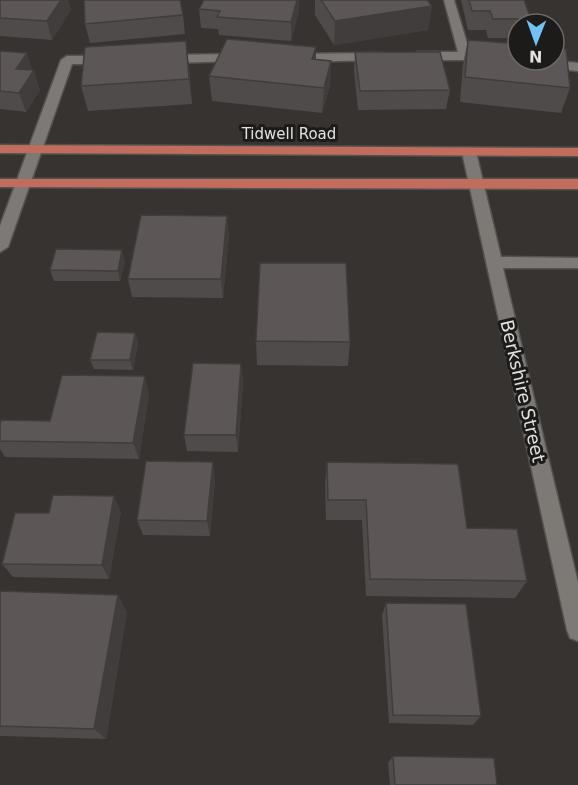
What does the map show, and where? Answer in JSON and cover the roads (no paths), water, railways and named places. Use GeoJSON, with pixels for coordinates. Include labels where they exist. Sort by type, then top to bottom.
{"type":"FeatureCollection","features":[{"type":"Feature","properties":{"kind":"main road","name":"Tidwell Road"},"geometry":{"type":"LineString","coordinates":[[0,149],[578,152]]}},
{"type":"Feature","properties":{"kind":"main road"},"geometry":{"type":"LineString","coordinates":[[0,183],[578,184]]}},
{"type":"Feature","properties":{"kind":"street"},"geometry":{"type":"LineString","coordinates":[[449,0],[465,56]]}},
{"type":"Feature","properties":{"kind":"street"},"geometry":{"type":"LineString","coordinates":[[278,58],[400,56],[487,58]]}},
{"type":"Feature","properties":{"kind":"street"},"geometry":{"type":"LineString","coordinates":[[149,59],[254,58]]}},
{"type":"Feature","properties":{"kind":"street"},"geometry":{"type":"LineString","coordinates":[[0,247],[67,60],[125,60]]}},
{"type":"Feature","properties":{"kind":"street","name":"Berkshire Street"},"geometry":{"type":"LineString","coordinates":[[469,152],[578,630]]}},
{"type":"Feature","properties":{"kind":"street"},"geometry":{"type":"LineString","coordinates":[[494,262],[578,263]]}}]}
